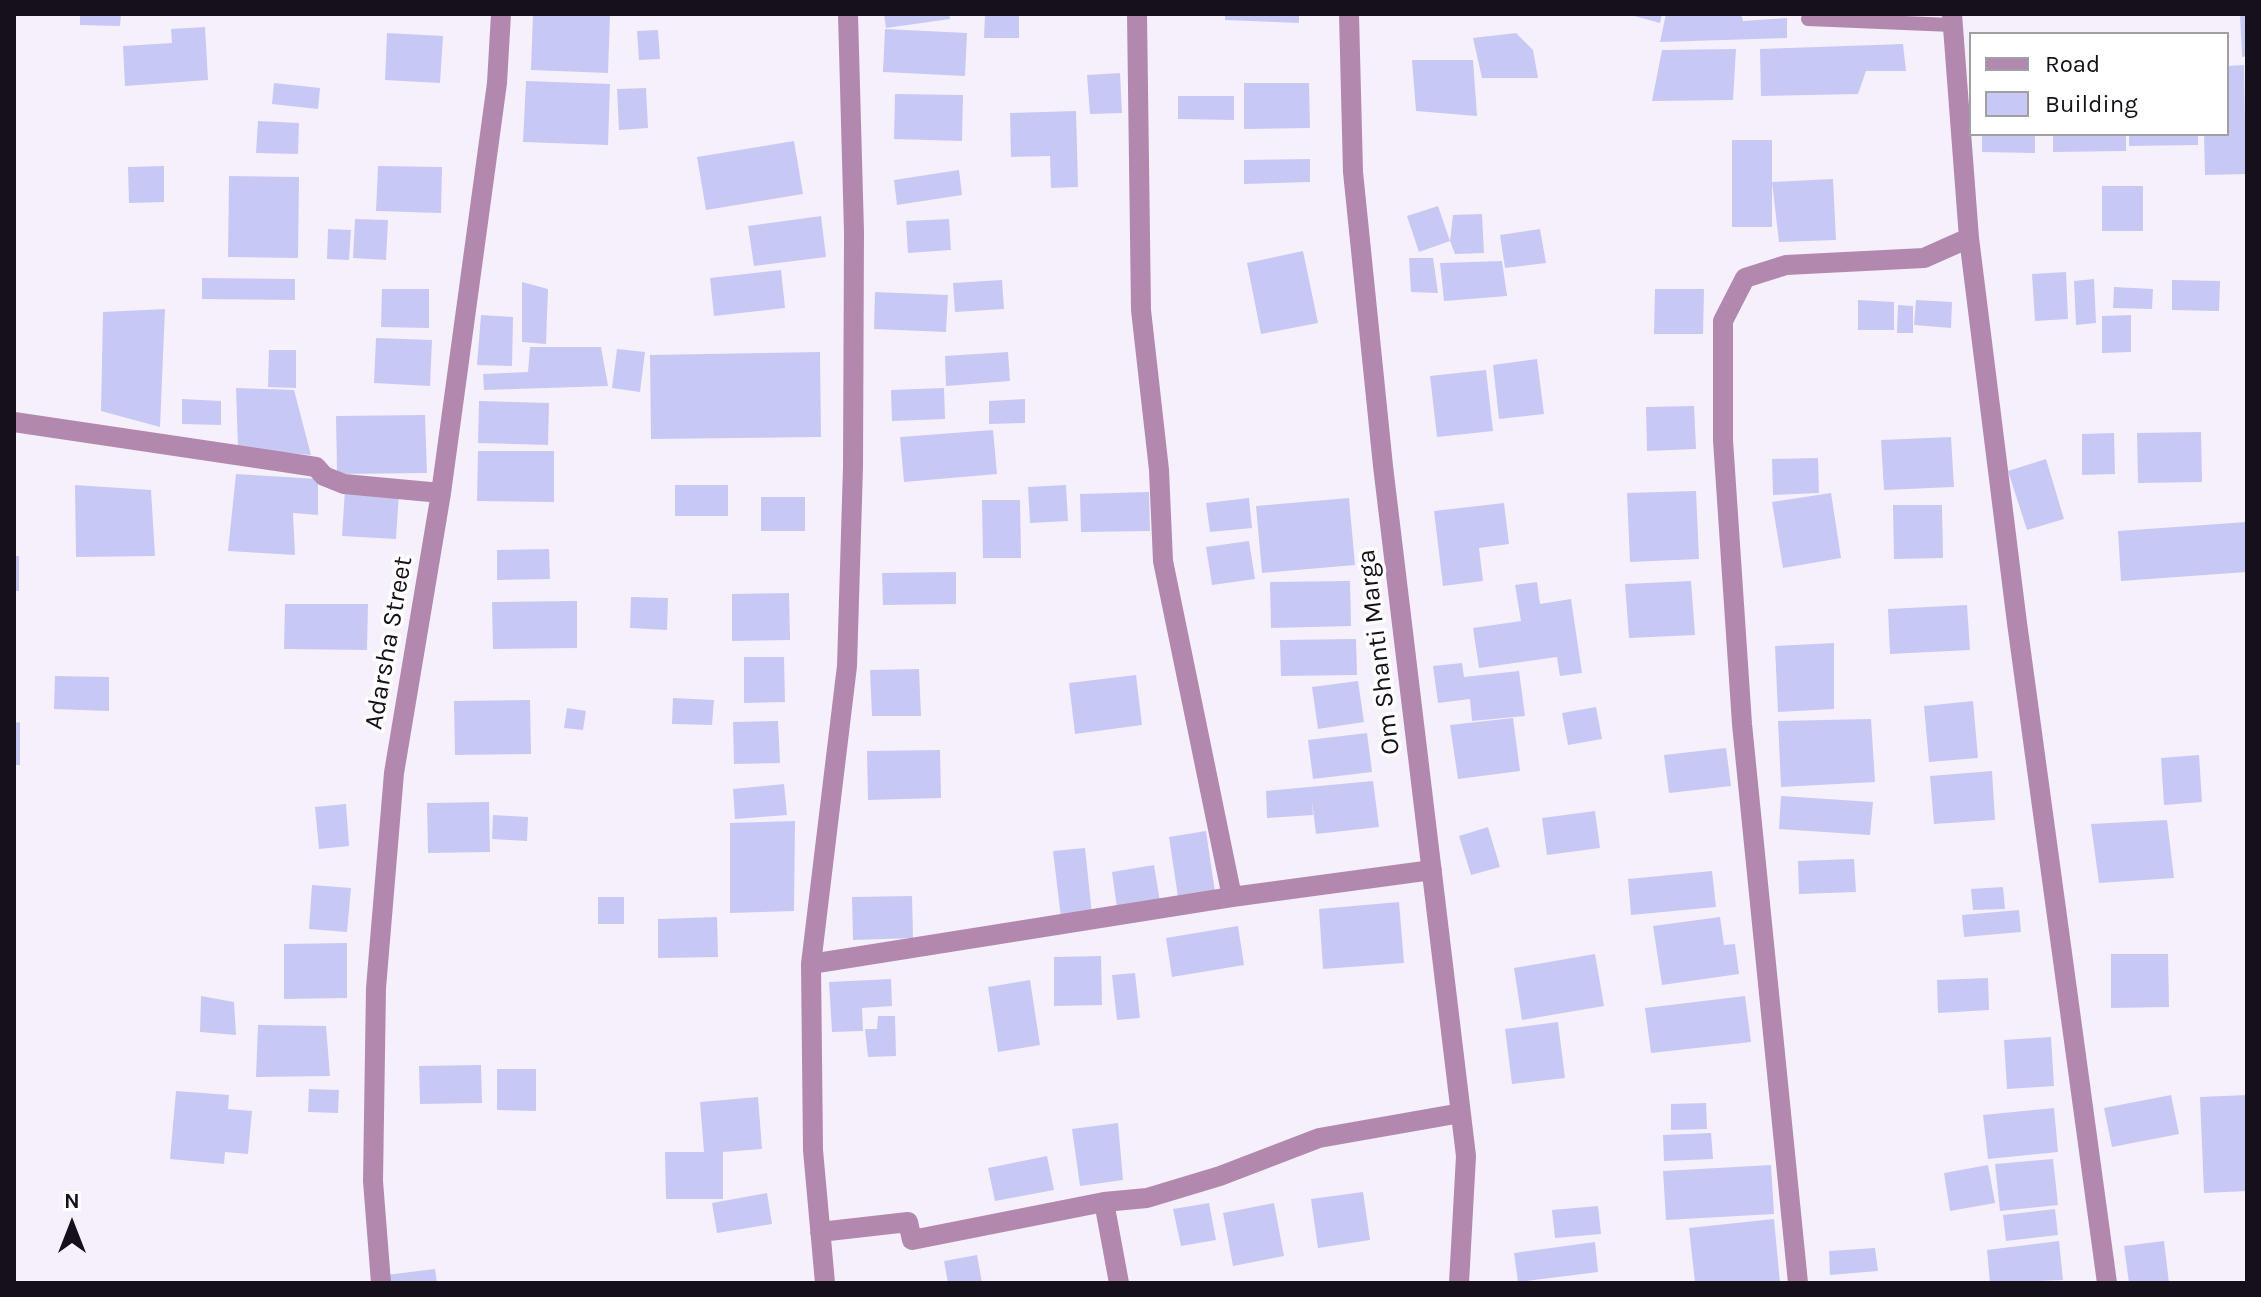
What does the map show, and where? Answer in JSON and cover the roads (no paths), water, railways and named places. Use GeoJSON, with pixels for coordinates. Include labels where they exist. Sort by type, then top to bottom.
{"type":"FeatureCollection","features":[{"type":"Feature","properties":{"kind":"street","name":"Adarsha Street"},"geometry":{"type":"LineString","coordinates":[[381,1283],[373,1181],[376,988],[394,773],[441,493],[497,83],[501,14]]}},
{"type":"Feature","properties":{"kind":"street"},"geometry":{"type":"LineString","coordinates":[[825,1283],[813,1150],[811,964],[847,666],[853,467],[854,247],[848,14]]}},
{"type":"Feature","properties":{"kind":"street"},"geometry":{"type":"LineString","coordinates":[[1137,14],[1141,310],[1159,470],[1163,561],[1232,897]]}},
{"type":"Feature","properties":{"kind":"street","name":"Om Shanti Marga"},"geometry":{"type":"LineString","coordinates":[[1349,14],[1353,172],[1383,466],[1466,1156],[1459,1283]]}},
{"type":"Feature","properties":{"kind":"street"},"geometry":{"type":"LineString","coordinates":[[1952,19],[1969,238],[2021,653],[2107,1283]]}},
{"type":"Feature","properties":{"kind":"street"},"geometry":{"type":"LineString","coordinates":[[1798,1283],[1742,724],[1723,440],[1723,321],[1745,278],[1786,265],[1924,258],[1969,238]]}},
{"type":"Feature","properties":{"kind":"street"},"geometry":{"type":"LineString","coordinates":[[14,422],[316,467],[324,476],[344,484],[441,493]]}},
{"type":"Feature","properties":{"kind":"street"},"geometry":{"type":"LineString","coordinates":[[811,964],[1232,897],[1432,870]]}},
{"type":"Feature","properties":{"kind":"street"},"geometry":{"type":"LineString","coordinates":[[820,1232],[908,1222],[912,1240],[1104,1202],[1147,1198],[1220,1176],[1319,1138],[1461,1113]]}},
{"type":"Feature","properties":{"kind":"street"},"geometry":{"type":"LineString","coordinates":[[1104,1202],[1119,1283]]}},
{"type":"Feature","properties":{"kind":"lane"},"geometry":{"type":"LineString","coordinates":[[1808,19],[1952,19]]}}]}
